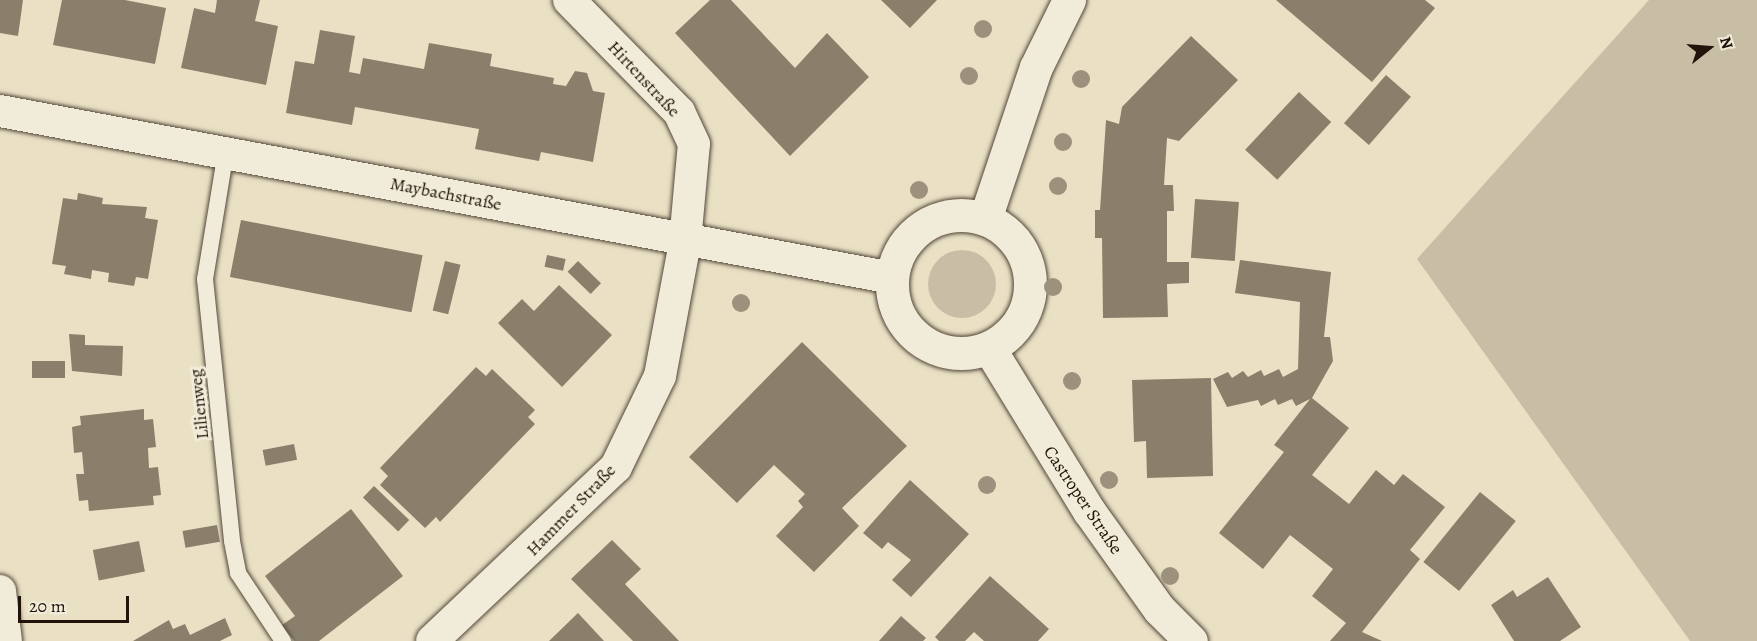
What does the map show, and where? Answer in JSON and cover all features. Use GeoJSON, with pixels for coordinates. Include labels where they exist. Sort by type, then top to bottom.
{"type":"FeatureCollection","features":[{"type":"Feature","properties":{"kind":"main road"},"geometry":{"type":"LineString","coordinates":[[986,219],[1036,67],[1069,0]]}},
{"type":"Feature","properties":{"kind":"main road"},"geometry":{"type":"LineString","coordinates":[[954,215],[986,219],[1018,244],[1031,282],[1020,322],[989,348],[949,353],[913,335],[893,299],[892,278],[896,258],[923,225],[954,215]]}},
{"type":"Feature","properties":{"kind":"main road","name":"Castroper Straße"},"geometry":{"type":"LineString","coordinates":[[989,348],[1089,511],[1159,609],[1191,641]]}},
{"type":"Feature","properties":{"kind":"street","name":"Hirtenstraße"},"geometry":{"type":"LineString","coordinates":[[569,0],[679,112],[694,144],[685,242]]}},
{"type":"Feature","properties":{"kind":"street","name":"Maybachstraße"},"geometry":{"type":"LineString","coordinates":[[0,111],[226,151],[685,242],[892,278]]}},
{"type":"Feature","properties":{"kind":"street","name":"Hammer Straße"},"geometry":{"type":"LineString","coordinates":[[432,641],[616,467],[660,376],[685,242]]}},
{"type":"Feature","properties":{"kind":"street"},"geometry":{"type":"LineString","coordinates":[[0,591],[6,641]]}},
{"type":"Feature","properties":{"kind":"lane","name":"Lilienweg"},"geometry":{"type":"LineString","coordinates":[[226,151],[204,279],[232,541],[238,573],[283,641]]}},
{"type":"Feature","properties":{"kind":"shaded area"},"geometry":{"type":"Polygon","coordinates":[[[1649,0],[1757,0],[1757,641],[1690,641],[1417,259],[1649,0]]]}},
{"type":"Feature","properties":{"kind":"shaded area"},"geometry":{"type":"Polygon","coordinates":[[[969,250],[981,256],[990,265],[996,277],[994,297],[986,308],[969,318],[955,318],[938,308],[930,297],[928,277],[938,260],[949,252],[969,250]]]}},
{"type":"Feature","properties":{"kind":"building"},"geometry":{"type":"Polygon","coordinates":[[[0,0],[23,0],[18,36],[0,33],[0,0]]]}},
{"type":"Feature","properties":{"kind":"building"},"geometry":{"type":"Polygon","coordinates":[[[62,0],[125,0],[166,8],[155,64],[53,45],[62,0]]]}},
{"type":"Feature","properties":{"kind":"building"},"geometry":{"type":"Polygon","coordinates":[[[217,0],[260,0],[255,21],[278,26],[266,85],[181,68],[194,8],[215,13],[217,0]]]}},
{"type":"Feature","properties":{"kind":"building"},"geometry":{"type":"Polygon","coordinates":[[[710,0],[731,0],[795,68],[827,33],[869,77],[790,156],[675,33],[710,0]]]}},
{"type":"Feature","properties":{"kind":"building"},"geometry":{"type":"Polygon","coordinates":[[[881,0],[937,0],[910,28],[881,0]]]}},
{"type":"Feature","properties":{"kind":"building"},"geometry":{"type":"Polygon","coordinates":[[[1276,0],[1425,0],[1435,8],[1372,82],[1276,0]]]}},
{"type":"Feature","properties":{"kind":"building"},"geometry":{"type":"Polygon","coordinates":[[[320,30],[355,36],[349,72],[360,74],[363,58],[424,69],[429,43],[492,54],[490,66],[554,78],[553,84],[566,86],[575,71],[587,73],[593,91],[605,93],[593,162],[541,152],[539,161],[475,149],[479,129],[355,107],[352,125],[286,113],[295,61],[314,64],[320,30]]]}},
{"type":"Feature","properties":{"kind":"building"},"geometry":{"type":"Polygon","coordinates":[[[1191,36],[1238,80],[1179,141],[1167,138],[1164,185],[1173,185],[1174,211],[1167,211],[1167,262],[1189,262],[1189,283],[1167,284],[1168,317],[1103,318],[1102,238],[1095,238],[1095,210],[1100,210],[1106,120],[1119,124],[1122,107],[1191,36]]]}},
{"type":"Feature","properties":{"kind":"building"},"geometry":{"type":"Polygon","coordinates":[[[1386,75],[1411,97],[1369,145],[1344,123],[1386,75]]]}},
{"type":"Feature","properties":{"kind":"building"},"geometry":{"type":"Polygon","coordinates":[[[1299,92],[1331,122],[1277,180],[1245,150],[1299,92]]]}},
{"type":"Feature","properties":{"kind":"building"},"geometry":{"type":"Polygon","coordinates":[[[78,193],[103,198],[102,204],[147,207],[145,218],[158,220],[148,279],[136,277],[134,286],[108,282],[109,273],[92,270],[91,279],[64,274],[66,266],[52,264],[63,198],[77,200],[78,193]]]}},
{"type":"Feature","properties":{"kind":"building"},"geometry":{"type":"Polygon","coordinates":[[[1195,199],[1239,202],[1235,261],[1191,258],[1195,199]]]}},
{"type":"Feature","properties":{"kind":"building"},"geometry":{"type":"Polygon","coordinates":[[[241,220],[423,255],[412,312],[230,277],[241,220]]]}},
{"type":"Feature","properties":{"kind":"building"},"geometry":{"type":"Polygon","coordinates":[[[547,255],[566,259],[563,271],[545,267],[547,255]]]}},
{"type":"Feature","properties":{"kind":"building"},"geometry":{"type":"Polygon","coordinates":[[[1240,260],[1331,272],[1324,337],[1330,337],[1333,361],[1312,398],[1349,428],[1312,475],[1349,504],[1376,470],[1394,485],[1403,474],[1445,507],[1410,550],[1420,559],[1362,632],[1382,641],[1330,641],[1346,623],[1312,596],[1333,569],[1290,535],[1263,569],[1219,533],[1284,452],[1274,445],[1310,399],[1296,406],[1292,399],[1278,405],[1275,399],[1261,406],[1258,400],[1227,407],[1213,379],[1228,372],[1232,378],[1243,371],[1248,377],[1261,370],[1264,376],[1279,369],[1283,377],[1298,369],[1300,302],[1235,293],[1240,260]]]}},
{"type":"Feature","properties":{"kind":"building"},"geometry":{"type":"Polygon","coordinates":[[[445,261],[461,265],[448,314],[433,310],[445,261]]]}},
{"type":"Feature","properties":{"kind":"building"},"geometry":{"type":"Polygon","coordinates":[[[578,261],[601,283],[591,294],[568,272],[578,261]]]}},
{"type":"Feature","properties":{"kind":"building"},"geometry":{"type":"Polygon","coordinates":[[[559,285],[612,335],[562,387],[498,323],[522,299],[534,311],[559,285]]]}},
{"type":"Feature","properties":{"kind":"building"},"geometry":{"type":"Polygon","coordinates":[[[69,334],[85,335],[85,345],[123,346],[122,376],[72,371],[69,334]]]}},
{"type":"Feature","properties":{"kind":"building"},"geometry":{"type":"Polygon","coordinates":[[[802,342],[907,446],[842,508],[859,526],[814,572],[776,536],[803,507],[798,501],[805,494],[774,465],[737,503],[689,457],[802,342]]]}},
{"type":"Feature","properties":{"kind":"building"},"geometry":{"type":"Polygon","coordinates":[[[32,361],[65,361],[65,378],[32,378],[32,361]]]}},
{"type":"Feature","properties":{"kind":"building"},"geometry":{"type":"Polygon","coordinates":[[[476,367],[486,376],[492,369],[535,410],[528,417],[535,424],[440,522],[436,517],[425,528],[380,485],[388,476],[380,468],[476,367]]]}},
{"type":"Feature","properties":{"kind":"building"},"geometry":{"type":"Polygon","coordinates":[[[1211,378],[1213,476],[1147,478],[1146,441],[1134,442],[1132,380],[1211,378]]]}},
{"type":"Feature","properties":{"kind":"building"},"geometry":{"type":"Polygon","coordinates":[[[144,409],[144,420],[153,419],[156,447],[148,448],[149,468],[158,467],[161,495],[153,496],[154,505],[89,511],[88,500],[79,501],[76,474],[84,474],[82,452],[74,453],[72,427],[81,425],[80,416],[144,409]]]}},
{"type":"Feature","properties":{"kind":"building"},"geometry":{"type":"Polygon","coordinates":[[[294,444],[297,460],[266,466],[263,450],[294,444]]]}},
{"type":"Feature","properties":{"kind":"building"},"geometry":{"type":"Polygon","coordinates":[[[910,480],[969,534],[911,597],[892,580],[911,560],[888,542],[882,549],[863,533],[910,480]]]}},
{"type":"Feature","properties":{"kind":"building"},"geometry":{"type":"Polygon","coordinates":[[[374,486],[409,520],[398,532],[363,498],[374,486]]]}},
{"type":"Feature","properties":{"kind":"building"},"geometry":{"type":"Polygon","coordinates":[[[1480,492],[1516,521],[1459,591],[1423,562],[1480,492]]]}},
{"type":"Feature","properties":{"kind":"building"},"geometry":{"type":"Polygon","coordinates":[[[351,509],[403,576],[319,641],[294,641],[282,625],[295,616],[265,576],[351,509]]]}},
{"type":"Feature","properties":{"kind":"building"},"geometry":{"type":"Polygon","coordinates":[[[217,525],[220,542],[185,548],[183,531],[217,525]]]}},
{"type":"Feature","properties":{"kind":"building"},"geometry":{"type":"Polygon","coordinates":[[[612,540],[641,569],[625,584],[679,641],[633,641],[571,579],[612,540]]]}},
{"type":"Feature","properties":{"kind":"building"},"geometry":{"type":"Polygon","coordinates":[[[139,541],[145,571],[99,580],[93,550],[139,541]]]}},
{"type":"Feature","properties":{"kind":"building"},"geometry":{"type":"Polygon","coordinates":[[[990,576],[1049,629],[1038,641],[984,641],[974,632],[965,641],[939,641],[935,637],[990,576]]]}},
{"type":"Feature","properties":{"kind":"building"},"geometry":{"type":"Polygon","coordinates":[[[1548,577],[1581,627],[1560,641],[1514,641],[1491,605],[1513,590],[1517,597],[1548,577]]]}},
{"type":"Feature","properties":{"kind":"building"},"geometry":{"type":"Polygon","coordinates":[[[578,613],[604,641],[549,641],[578,613]]]}},
{"type":"Feature","properties":{"kind":"building"},"geometry":{"type":"Polygon","coordinates":[[[901,616],[926,638],[923,641],[879,641],[901,616]]]}},
{"type":"Feature","properties":{"kind":"building"},"geometry":{"type":"Polygon","coordinates":[[[225,618],[232,635],[220,641],[133,641],[169,620],[173,629],[185,624],[190,635],[225,618]]]}}]}
